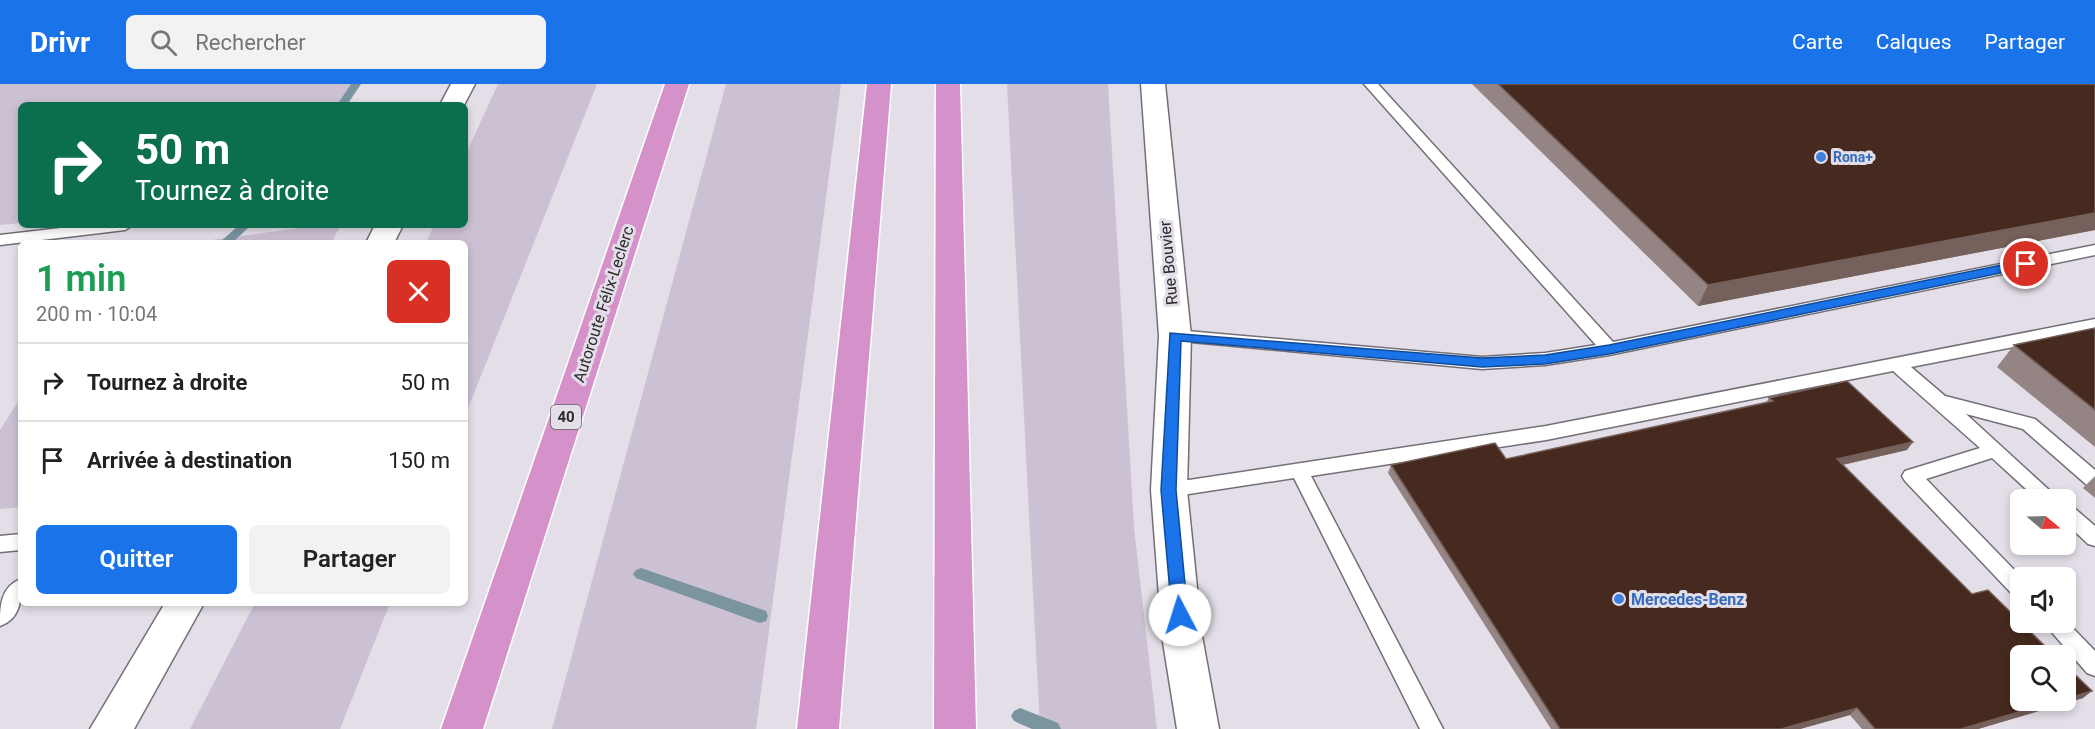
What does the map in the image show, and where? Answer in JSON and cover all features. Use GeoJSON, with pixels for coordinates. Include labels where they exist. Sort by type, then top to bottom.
{"type":"FeatureCollection","features":[{"type":"Feature","properties":{"kind":"highway"},"geometry":{"type":"LineString","coordinates":[[818,729],[879,84]]}},
{"type":"Feature","properties":{"kind":"highway"},"geometry":{"type":"LineString","coordinates":[[948,84],[955,729]]}},
{"type":"Feature","properties":{"kind":"highway","name":"Autoroute Félix-Leclerc"},"geometry":{"type":"LineString","coordinates":[[462,729],[672,91]]}},
{"type":"Feature","properties":{"kind":"street"},"geometry":{"type":"LineString","coordinates":[[454,102],[464,84]]}},
{"type":"Feature","properties":{"kind":"street","name":"Rue Bouvier"},"geometry":{"type":"LineString","coordinates":[[1153,84],[1174,336],[1169,490],[1182,636],[1198,729]]}},
{"type":"Feature","properties":{"kind":"street"},"geometry":{"type":"LineString","coordinates":[[111,729],[182,606]]}},
{"type":"Feature","properties":{"kind":"lane"},"geometry":{"type":"LineString","coordinates":[[1371,84],[1609,349]]}},
{"type":"Feature","properties":{"kind":"lane"},"geometry":{"type":"LineString","coordinates":[[0,240],[100,228]]}},
{"type":"Feature","properties":{"kind":"lane"},"geometry":{"type":"LineString","coordinates":[[1174,336],[1482,363],[1545,359],[1609,349],[2095,250]]}},
{"type":"Feature","properties":{"kind":"lane"},"geometry":{"type":"LineString","coordinates":[[1169,490],[1546,433],[2095,325]]}},
{"type":"Feature","properties":{"kind":"lane"},"geometry":{"type":"LineString","coordinates":[[1896,364],[2039,489]]}},
{"type":"Feature","properties":{"kind":"lane"},"geometry":{"type":"LineString","coordinates":[[1939,401],[2029,424],[2095,482]]}},
{"type":"Feature","properties":{"kind":"lane"},"geometry":{"type":"LineString","coordinates":[[1995,450],[1912,476],[2010,579]]}},
{"type":"Feature","properties":{"kind":"lane"},"geometry":{"type":"LineString","coordinates":[[1299,470],[1432,729]]}},
{"type":"Feature","properties":{"kind":"lane"},"geometry":{"type":"LineString","coordinates":[[2076,521],[2095,538]]}},
{"type":"Feature","properties":{"kind":"lane"},"geometry":{"type":"LineString","coordinates":[[0,544],[18,542]]}},
{"type":"Feature","properties":{"kind":"lane"},"geometry":{"type":"LineString","coordinates":[[0,617],[18,592]]}},
{"type":"Feature","properties":{"kind":"lane"},"geometry":{"type":"LineString","coordinates":[[2064,633],[2095,666]]}},
{"type":"Feature","properties":{"kind":"shaded area"},"geometry":{"type":"Polygon","coordinates":[[[0,84],[356,84],[344,102],[18,102],[18,223],[0,225],[0,84]]]}},
{"type":"Feature","properties":{"kind":"shaded area"},"geometry":{"type":"Polygon","coordinates":[[[498,84],[597,84],[468,408],[468,240],[427,240],[433,228],[468,228],[468,149],[498,84]]]}},
{"type":"Feature","properties":{"kind":"shaded area"},"geometry":{"type":"Polygon","coordinates":[[[726,84],[841,84],[756,729],[552,729],[726,84]]]}},
{"type":"Feature","properties":{"kind":"shaded area"},"geometry":{"type":"Polygon","coordinates":[[[1007,84],[1108,84],[1134,528],[1157,729],[1040,729],[1007,84]]]}},
{"type":"Feature","properties":{"kind":"shaded area"},"geometry":{"type":"Polygon","coordinates":[[[302,228],[339,228],[333,240],[212,240],[302,228]]]}},
{"type":"Feature","properties":{"kind":"shaded area"},"geometry":{"type":"Polygon","coordinates":[[[18,402],[18,507],[0,509],[0,430],[18,402]]]}},
{"type":"Feature","properties":{"kind":"shaded area"},"geometry":{"type":"Polygon","coordinates":[[[253,606],[389,606],[340,729],[190,729],[253,606]]]}},
{"type":"Feature","properties":{"kind":"building","name":"Rona+"},"geometry":{"type":"Polygon","coordinates":[[[1498,84],[2095,84],[2095,213],[1708,285],[1498,84]]]}},
{"type":"Feature","properties":{"kind":"building"},"geometry":{"type":"Polygon","coordinates":[[[2095,328],[2095,410],[2014,345],[2095,328]]]}},
{"type":"Feature","properties":{"kind":"building"},"geometry":{"type":"Polygon","coordinates":[[[1847,381],[1913,442],[1837,459],[1972,594],[1988,590],[2010,612],[2010,633],[2032,633],[2044,645],[2010,645],[2010,711],[2022,711],[1961,729],[1875,729],[1857,708],[1781,729],[1560,729],[1391,465],[1495,443],[1506,459],[1773,401],[1769,398],[1847,381]]]}},
{"type":"Feature","properties":{"kind":"building"},"geometry":{"type":"Polygon","coordinates":[[[2076,676],[2092,691],[2076,696],[2076,676]]]}},
{"type":"Feature","properties":{"kind":"waterway"},"geometry":{"type":"LineString","coordinates":[[344,102],[356,84]]}},
{"type":"Feature","properties":{"kind":"waterway"},"geometry":{"type":"LineString","coordinates":[[228,240],[242,228]]}},
{"type":"Feature","properties":{"kind":"waterway"},"geometry":{"type":"LineString","coordinates":[[641,574],[760,616]]}},
{"type":"Feature","properties":{"kind":"waterway"},"geometry":{"type":"LineString","coordinates":[[1020,716],[1052,729]]}},
{"type":"Feature","properties":{"kind":"place","name":"Rona+"},"geometry":{"type":"Point","coordinates":[1821,157]}},
{"type":"Feature","properties":{"kind":"place","name":"Mercedes-Benz"},"geometry":{"type":"Point","coordinates":[1619,599]}},
{"type":"Feature","properties":{"kind":"route"},"geometry":{"type":"LineString","coordinates":[[1180,615],[1169,490],[1174,336],[1482,363],[1545,359],[1609,349],[2026,264]]}}]}
